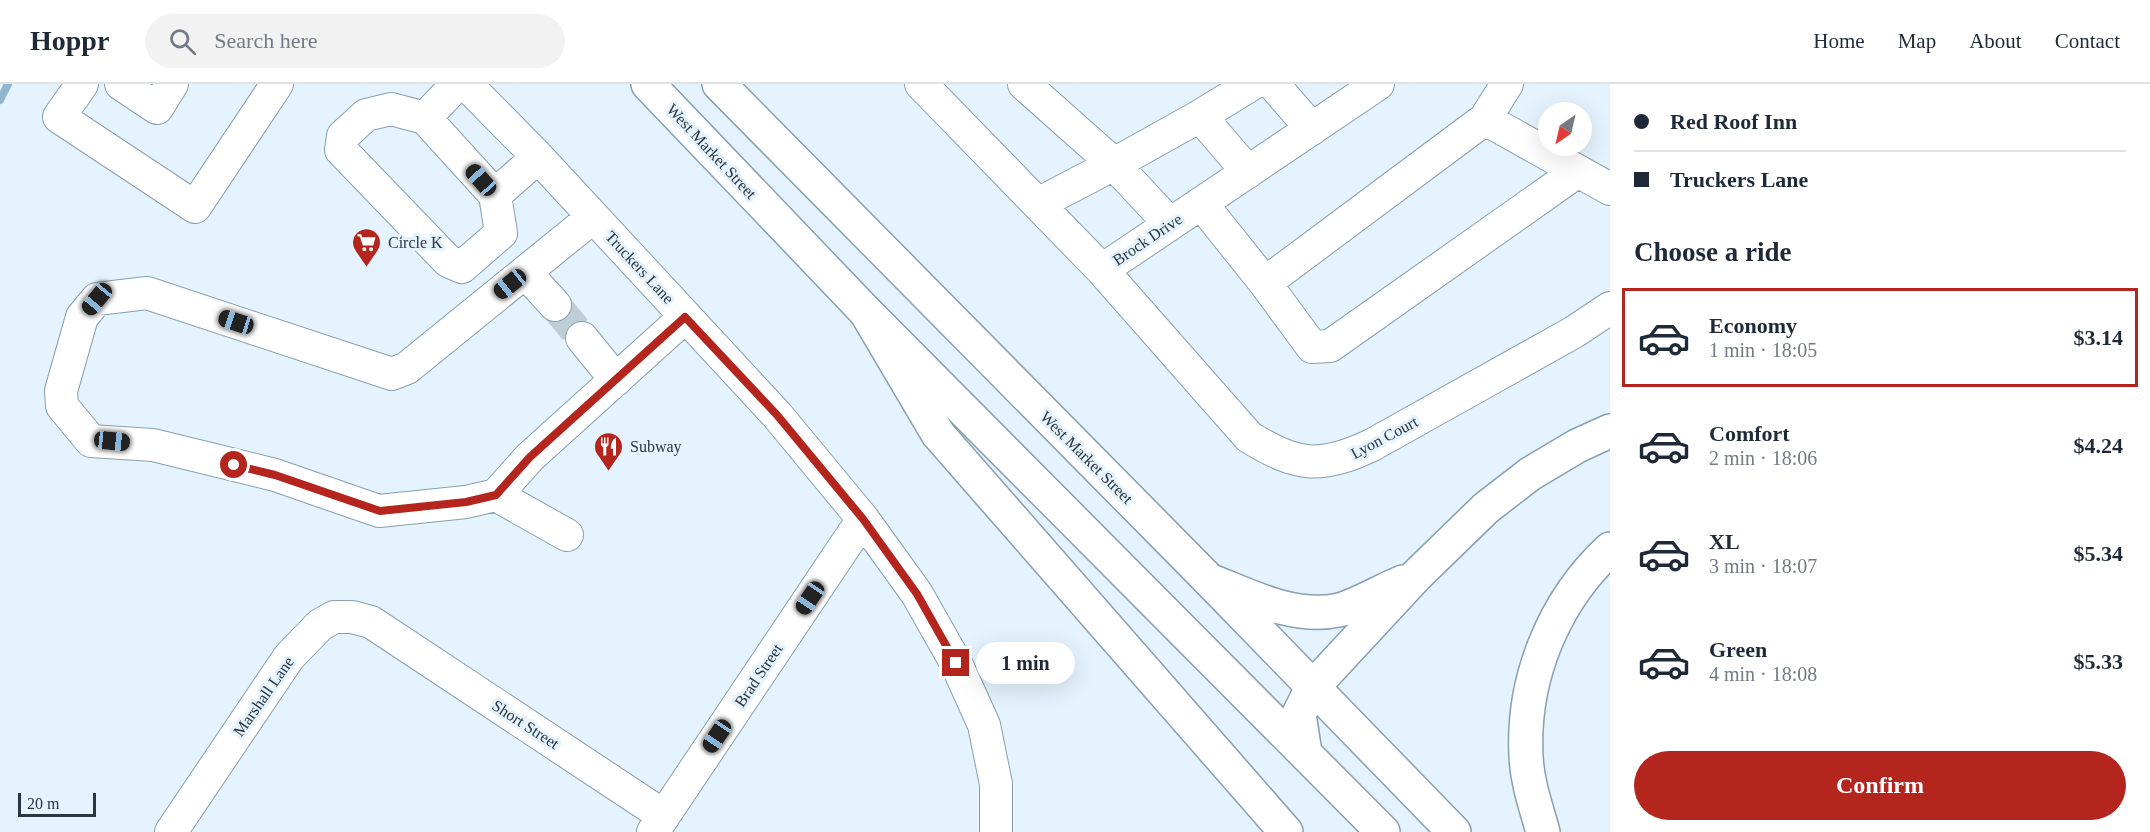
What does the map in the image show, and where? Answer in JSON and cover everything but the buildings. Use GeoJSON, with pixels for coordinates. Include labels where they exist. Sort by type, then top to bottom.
{"type":"FeatureCollection","features":[{"type":"Feature","properties":{"kind":"main road","name":"West Market Street"},"geometry":{"type":"LineString","coordinates":[[648,84],[866,312],[1383,832]]}},
{"type":"Feature","properties":{"kind":"main road","name":"West Market Street"},"geometry":{"type":"LineString","coordinates":[[719,84],[1209,580],[1454,832]]}},
{"type":"Feature","properties":{"kind":"main road"},"geometry":{"type":"LineString","coordinates":[[866,312],[938,434],[1286,832]]}},
{"type":"Feature","properties":{"kind":"main road"},"geometry":{"type":"LineString","coordinates":[[1305,753],[1299,714],[1312,687],[1416,576],[1486,508],[1530,474],[1577,446],[1610,431]]}},
{"type":"Feature","properties":{"kind":"main road"},"geometry":{"type":"LineString","coordinates":[[1543,832],[1531,791],[1526,757],[1526,725],[1533,677],[1552,626],[1589,569],[1610,549]]}},
{"type":"Feature","properties":{"kind":"main road"},"geometry":{"type":"LineString","coordinates":[[1209,580],[1268,603],[1303,613],[1340,610],[1416,576]]}},
{"type":"Feature","properties":{"kind":"street"},"geometry":{"type":"LineString","coordinates":[[82,84],[59,117],[195,207],[277,84]]}},
{"type":"Feature","properties":{"kind":"street"},"geometry":{"type":"LineString","coordinates":[[121,84],[157,108],[172,84]]}},
{"type":"Feature","properties":{"kind":"street"},"geometry":{"type":"LineString","coordinates":[[425,118],[457,84]]}},
{"type":"Feature","properties":{"kind":"street","name":"Truckers Lane"},"geometry":{"type":"LineString","coordinates":[[466,84],[538,157],[777,415],[863,519],[917,594],[956,663],[984,725],[996,784],[996,832]]}},
{"type":"Feature","properties":{"kind":"street","name":"Brock Drive"},"geometry":{"type":"LineString","coordinates":[[921,84],[1102,270],[1378,84]]}},
{"type":"Feature","properties":{"kind":"street"},"geometry":{"type":"LineString","coordinates":[[1024,84],[1114,164],[1170,224]]}},
{"type":"Feature","properties":{"kind":"street"},"geometry":{"type":"LineString","coordinates":[[1038,204],[1200,116],[1252,84]]}},
{"type":"Feature","properties":{"kind":"street"},"geometry":{"type":"LineString","coordinates":[[1273,84],[1312,129]]}},
{"type":"Feature","properties":{"kind":"street"},"geometry":{"type":"LineString","coordinates":[[1265,283],[1485,119],[1506,84]]}},
{"type":"Feature","properties":{"kind":"street"},"geometry":{"type":"LineString","coordinates":[[391,109],[425,118],[495,195],[501,233],[462,267],[448,261],[341,150],[344,136],[366,115],[391,109]]}},
{"type":"Feature","properties":{"kind":"street"},"geometry":{"type":"LineString","coordinates":[[1200,116],[1248,172]]}},
{"type":"Feature","properties":{"kind":"street"},"geometry":{"type":"LineString","coordinates":[[1485,119],[1610,189]]}},
{"type":"Feature","properties":{"kind":"street"},"geometry":{"type":"LineString","coordinates":[[495,195],[538,157]]}},
{"type":"Feature","properties":{"kind":"street"},"geometry":{"type":"LineString","coordinates":[[1201,203],[1265,283],[1311,347],[1330,346],[1578,171]]}},
{"type":"Feature","properties":{"kind":"street"},"geometry":{"type":"LineString","coordinates":[[593,217],[407,368],[392,374],[147,293],[97,299],[82,317],[61,391],[62,406],[91,441],[153,445],[197,455],[275,475],[380,511],[466,502],[496,495],[530,457],[685,317]]}},
{"type":"Feature","properties":{"kind":"street","name":"Lyon Court"},"geometry":{"type":"LineString","coordinates":[[1102,270],[1249,437],[1275,452],[1302,461],[1344,458],[1372,445],[1575,332],[1610,308]]}},
{"type":"Feature","properties":{"kind":"street"},"geometry":{"type":"LineString","coordinates":[[525,272],[555,305]]}},
{"type":"Feature","properties":{"kind":"street"},"geometry":{"type":"LineString","coordinates":[[582,338],[616,380]]}},
{"type":"Feature","properties":{"kind":"street"},"geometry":{"type":"LineString","coordinates":[[496,495],[567,535]]}},
{"type":"Feature","properties":{"kind":"street","name":"Brad Street"},"geometry":{"type":"LineString","coordinates":[[659,824],[863,519]]}},
{"type":"Feature","properties":{"kind":"street","name":"Marshall Lane"},"geometry":{"type":"LineString","coordinates":[[171,832],[289,657],[320,625],[334,617],[352,616],[371,622],[387,633]]}},
{"type":"Feature","properties":{"kind":"street","name":"Short Street"},"geometry":{"type":"LineString","coordinates":[[387,633],[659,824]]}},
{"type":"Feature","properties":{"kind":"waterway"},"geometry":{"type":"LineString","coordinates":[[0,100],[8,84]]}},
{"type":"Feature","properties":{"kind":"tunnel"},"geometry":{"type":"LineString","coordinates":[[555,305],[582,338]]}},
{"type":"Feature","properties":{"kind":"place","name":"Circle K"},"geometry":{"type":"Point","coordinates":[367,268]}},
{"type":"Feature","properties":{"kind":"place","name":"Subway"},"geometry":{"type":"Point","coordinates":[609,472]}},
{"type":"Feature","properties":{"kind":"route"},"geometry":{"type":"LineString","coordinates":[[234,465],[275,475],[380,511],[466,502],[496,495],[530,457],[685,317],[777,415],[863,519],[917,594],[956,663]]}}]}
